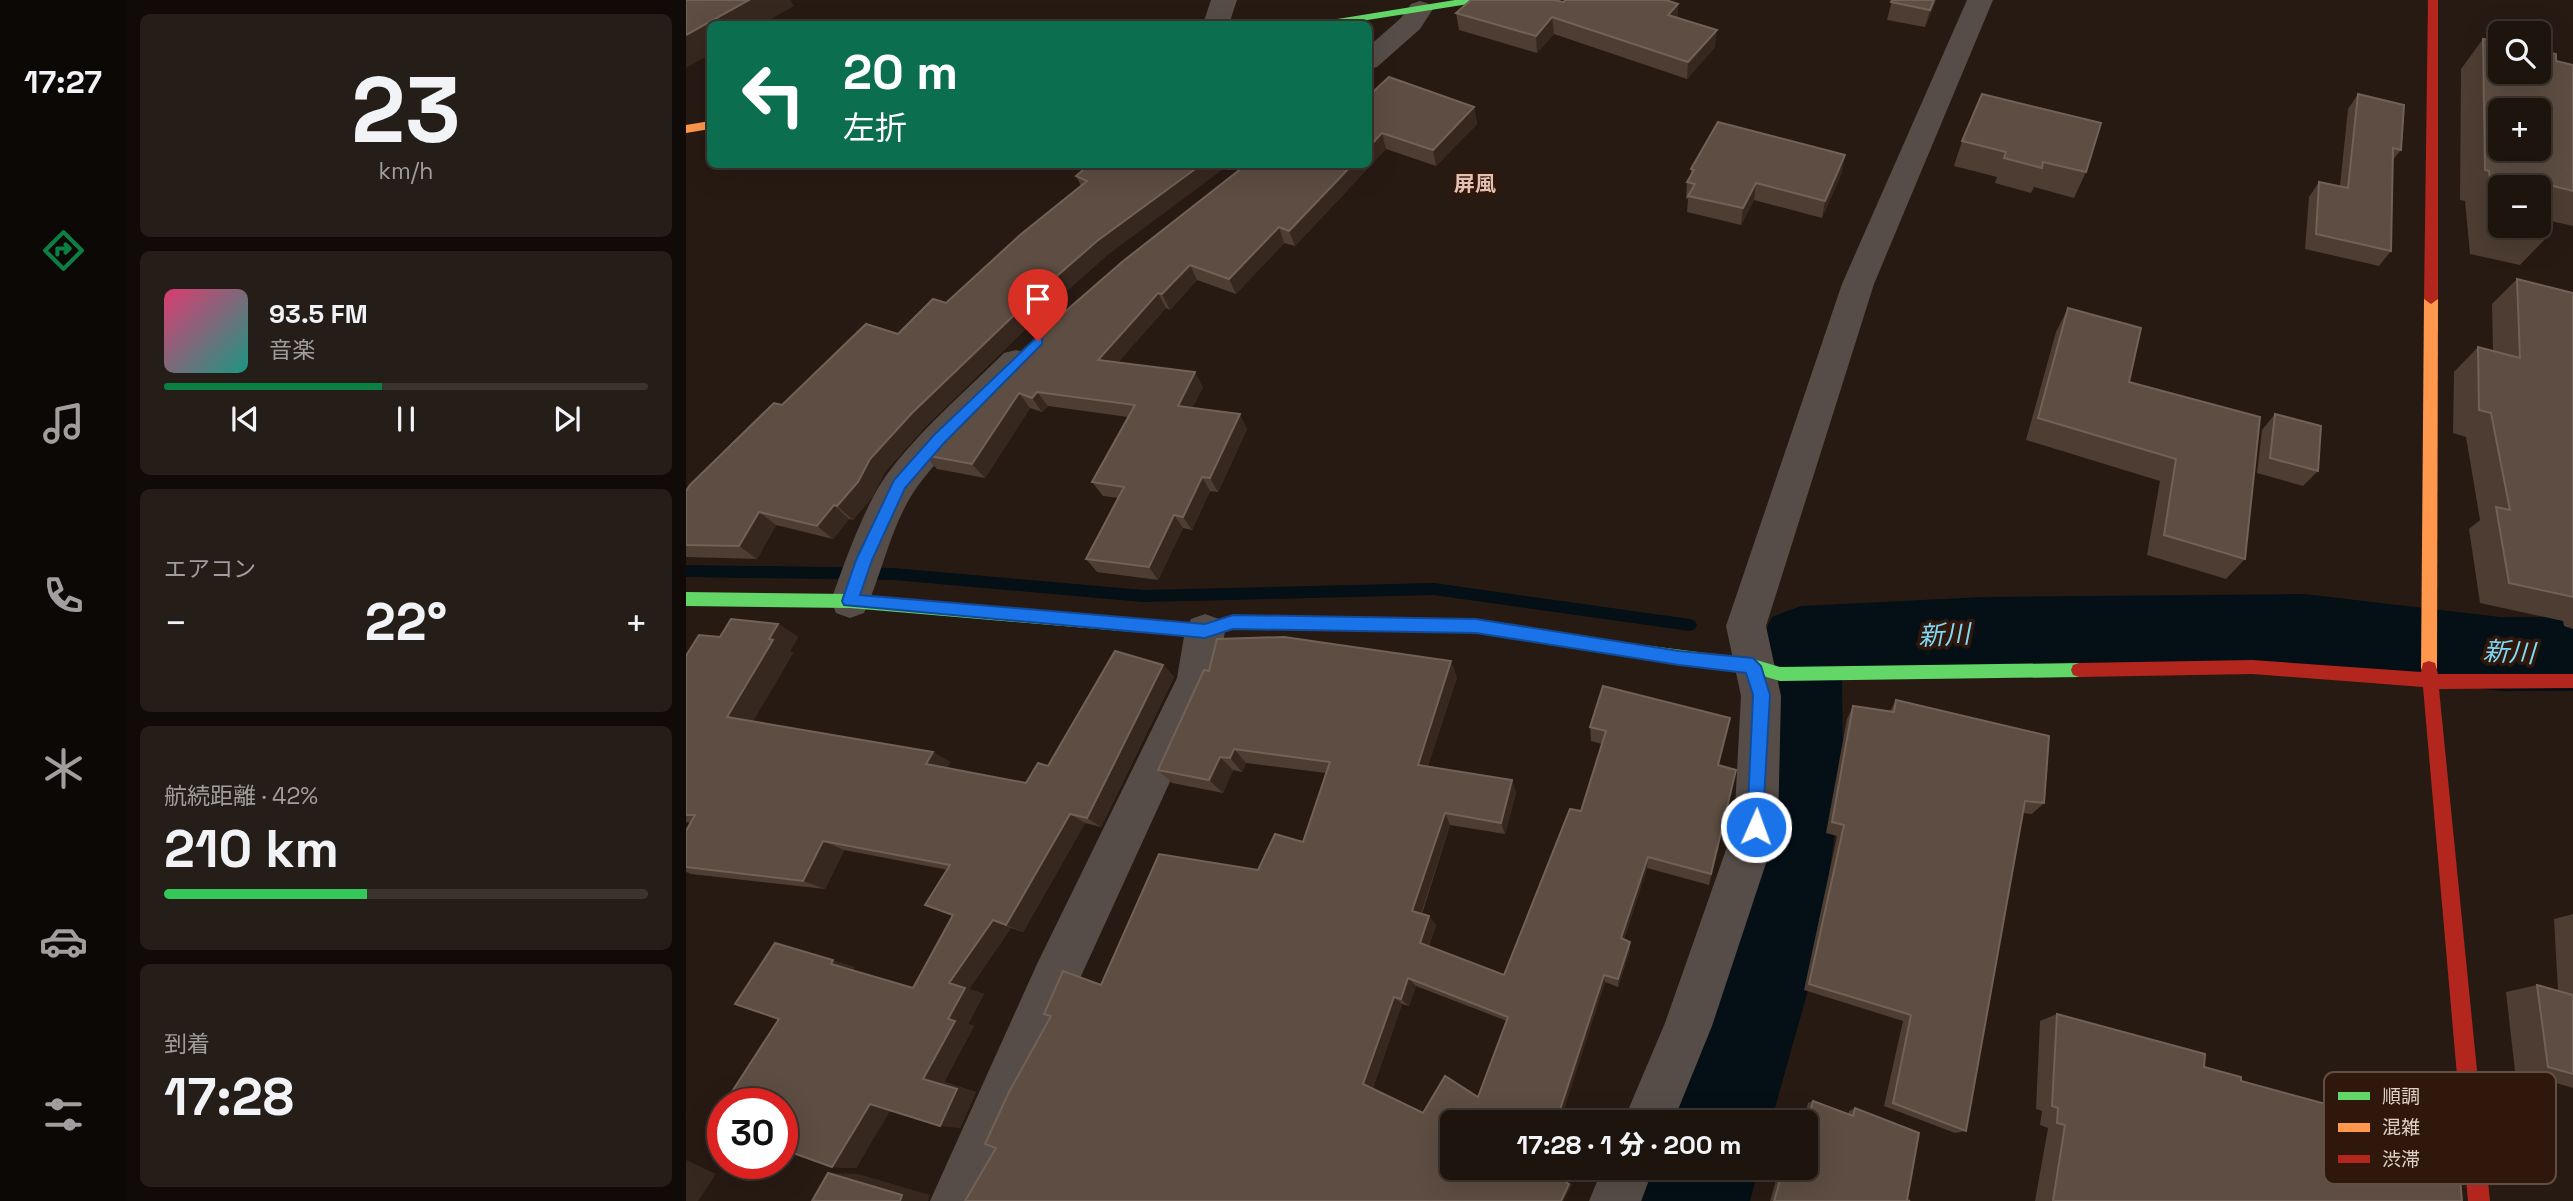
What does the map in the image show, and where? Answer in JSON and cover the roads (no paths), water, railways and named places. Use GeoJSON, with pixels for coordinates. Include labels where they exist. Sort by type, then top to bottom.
{"type":"FeatureCollection","features":[{"type":"Feature","properties":{"kind":"street"},"geometry":{"type":"LineString","coordinates":[[1217,21],[1224,0]]}},
{"type":"Feature","properties":{"kind":"street"},"geometry":{"type":"LineString","coordinates":[[1344,21],[1475,0]]}},
{"type":"Feature","properties":{"kind":"street"},"geometry":{"type":"LineString","coordinates":[[1653,1110],[1688,1026],[1756,827],[1761,695],[1746,626],[1858,284],[1980,0]]}},
{"type":"Feature","properties":{"kind":"street"},"geometry":{"type":"LineString","coordinates":[[2433,0],[2428,655],[2467,1072]]}},
{"type":"Feature","properties":{"kind":"street"},"geometry":{"type":"LineString","coordinates":[[1372,57],[1411,23],[1420,9]]}},
{"type":"Feature","properties":{"kind":"street"},"geometry":{"type":"LineString","coordinates":[[686,129],[707,126]]}},
{"type":"Feature","properties":{"kind":"street"},"geometry":{"type":"LineString","coordinates":[[850,601],[864,560],[899,485],[939,439],[1038,341]]}},
{"type":"Feature","properties":{"kind":"street"},"geometry":{"type":"LineString","coordinates":[[686,599],[850,601],[1205,631],[1233,622],[1476,626],[1679,658],[1753,666],[1780,674],[2252,667],[2430,680],[2573,681]]}},
{"type":"Feature","properties":{"kind":"street"},"geometry":{"type":"LineString","coordinates":[[956,1201],[1054,981],[1197,679],[1205,631]]}},
{"type":"Feature","properties":{"kind":"street"},"geometry":{"type":"LineString","coordinates":[[1615,1201],[1624,1180]]}},
{"type":"Feature","properties":{"kind":"waterway"},"geometry":{"type":"LineString","coordinates":[[686,571],[894,574],[1143,596],[1434,589],[1690,625]]}},
{"type":"Feature","properties":{"kind":"waterway","name":"新川"},"geometry":{"type":"LineString","coordinates":[[1723,1110],[1769,958],[1799,777],[1801,643],[1983,633],[2304,630],[2500,654],[2573,654]]}},
{"type":"Feature","properties":{"kind":"waterway"},"geometry":{"type":"LineString","coordinates":[[1783,640],[1801,643]]}},
{"type":"Feature","properties":{"kind":"waterway","name":"新川"},"geometry":{"type":"LineString","coordinates":[[1696,1201],[1702,1180]]}},
{"type":"Feature","properties":{"kind":"district","name":"屏風"},"geometry":{"type":"Point","coordinates":[1475,183]}}]}
